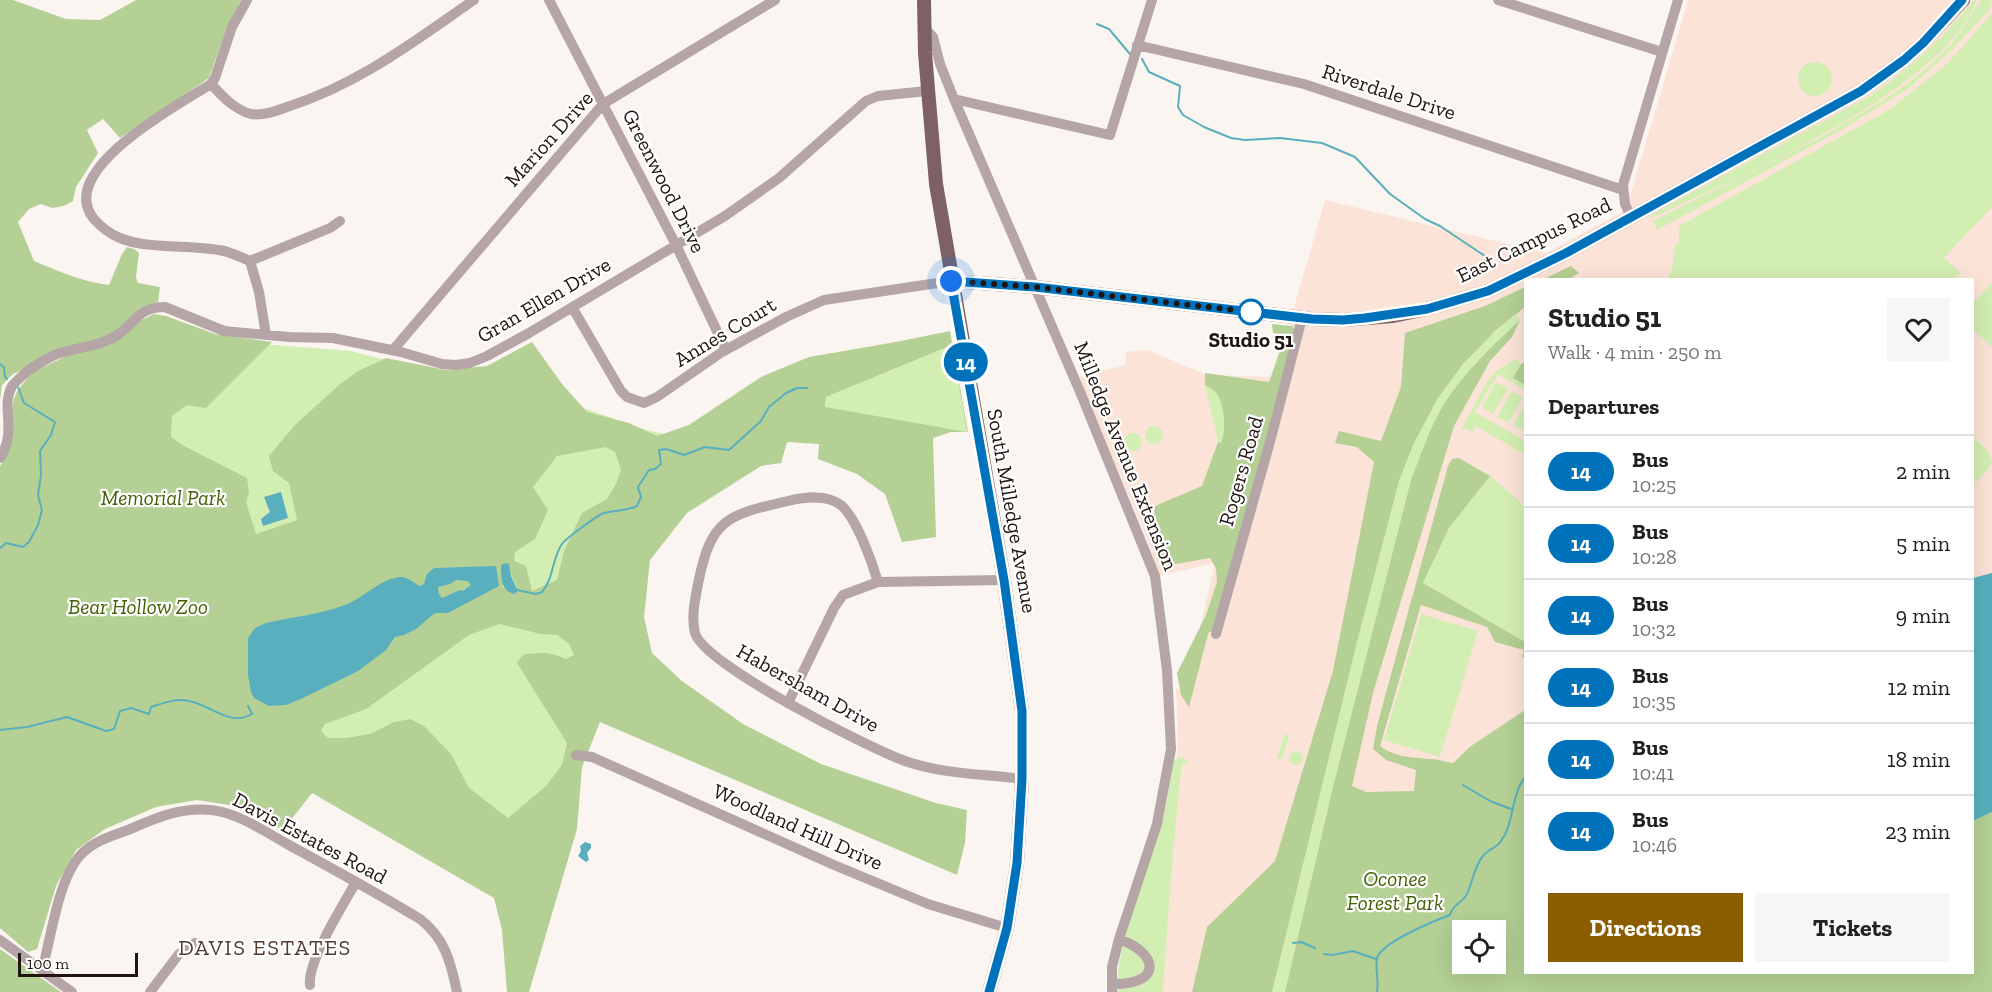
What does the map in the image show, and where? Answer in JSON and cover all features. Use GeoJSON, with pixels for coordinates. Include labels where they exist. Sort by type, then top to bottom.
{"type":"FeatureCollection","features":[{"type":"Feature","properties":{"kind":"main road","name":"South Milledge Avenue"},"geometry":{"type":"LineString","coordinates":[[924,0],[927,91],[936,184],[1004,580],[1022,711],[1022,779],[1017,863],[1007,928],[989,992]]}},
{"type":"Feature","properties":{"kind":"main road","name":"East Campus Road"},"geometry":{"type":"LineString","coordinates":[[951,281],[1035,287],[1302,318],[1354,319],[1393,316],[1436,307],[1488,291],[1566,253],[1861,91],[1911,54],[1963,0]]}},
{"type":"Feature","properties":{"kind":"street"},"geometry":{"type":"LineString","coordinates":[[247,0],[232,27],[218,71],[211,84],[154,120],[108,156],[89,181],[85,196],[87,210],[106,230],[121,238],[153,244],[226,251],[250,261],[330,228],[340,221]]}},
{"type":"Feature","properties":{"kind":"street"},"geometry":{"type":"LineString","coordinates":[[211,84],[242,111],[261,114],[275,111],[312,99],[393,57],[474,0]]}},
{"type":"Feature","properties":{"kind":"street","name":"Greenwood Drive"},"geometry":{"type":"LineString","coordinates":[[549,0],[676,246],[726,350]]}},
{"type":"Feature","properties":{"kind":"street","name":"Marion Drive"},"geometry":{"type":"LineString","coordinates":[[393,350],[603,104],[775,0]]}},
{"type":"Feature","properties":{"kind":"street"},"geometry":{"type":"LineString","coordinates":[[954,99],[1110,135],[1152,0]]}},
{"type":"Feature","properties":{"kind":"street"},"geometry":{"type":"LineString","coordinates":[[1498,0],[1662,52]]}},
{"type":"Feature","properties":{"kind":"street"},"geometry":{"type":"LineString","coordinates":[[1631,217],[1625,204],[1623,190],[1678,0]]}},
{"type":"Feature","properties":{"kind":"street","name":"Milledge Avenue Extension"},"geometry":{"type":"LineString","coordinates":[[924,27],[933,37],[939,64],[1131,512],[1155,576],[1167,670],[1171,749],[1156,824],[1112,967],[1112,988]]}},
{"type":"Feature","properties":{"kind":"street","name":"Riverdale Drive"},"geometry":{"type":"LineString","coordinates":[[1137,45],[1304,84],[1623,190]]}},
{"type":"Feature","properties":{"kind":"street","name":"Gran Ellen Drive"},"geometry":{"type":"LineString","coordinates":[[0,458],[10,434],[8,396],[16,381],[55,355],[100,344],[110,339],[119,334],[145,310],[165,307],[224,331],[333,338],[393,350],[442,364],[470,363],[487,357],[676,246],[767,188],[866,101],[878,96],[927,91]]}},
{"type":"Feature","properties":{"kind":"street"},"geometry":{"type":"LineString","coordinates":[[250,261],[259,292],[266,334]]}},
{"type":"Feature","properties":{"kind":"street","name":"Annes Court"},"geometry":{"type":"LineString","coordinates":[[572,307],[621,391],[635,402],[644,403],[657,397],[726,350],[824,300],[951,281]]}},
{"type":"Feature","properties":{"kind":"street","name":"Rogers Road"},"geometry":{"type":"LineString","coordinates":[[1216,634],[1302,318]]}},
{"type":"Feature","properties":{"kind":"street","name":"Habersham Drive"},"geometry":{"type":"LineString","coordinates":[[878,582],[861,536],[846,510],[834,501],[818,497],[800,498],[753,509],[736,516],[717,529],[706,550],[693,613],[695,633],[700,644],[712,656],[788,703],[906,761],[936,769],[1022,779]]}},
{"type":"Feature","properties":{"kind":"street"},"geometry":{"type":"LineString","coordinates":[[788,703],[834,608],[843,595],[878,582],[1004,580]]}},
{"type":"Feature","properties":{"kind":"street","name":"Woodland Hill Drive"},"geometry":{"type":"LineString","coordinates":[[576,755],[592,757],[834,865],[928,904],[1007,928]]}},
{"type":"Feature","properties":{"kind":"street","name":"Davis Estates Road"},"geometry":{"type":"LineString","coordinates":[[42,970],[67,878],[76,860],[92,845],[168,813],[195,809],[213,810],[230,815],[356,882],[430,927],[445,947],[457,992]]}},
{"type":"Feature","properties":{"kind":"street"},"geometry":{"type":"LineString","coordinates":[[310,985],[309,976],[315,959],[356,882]]}},
{"type":"Feature","properties":{"kind":"street"},"geometry":{"type":"LineString","coordinates":[[1112,988],[1139,981],[1145,978],[1148,972],[1147,958],[1143,952],[1134,944],[1119,939]]}},
{"type":"Feature","properties":{"kind":"street"},"geometry":{"type":"LineString","coordinates":[[0,940],[72,992]]}},
{"type":"Feature","properties":{"kind":"street"},"geometry":{"type":"LineString","coordinates":[[150,992],[179,954],[195,943]]}},
{"type":"Feature","properties":{"kind":"shaded area"},"geometry":{"type":"Polygon","coordinates":[[[1688,0],[1992,0],[1992,992],[1163,992],[1178,743],[1176,689],[1186,689],[1215,563],[1159,576],[1148,541],[1079,377],[1126,365],[1126,352],[1148,350],[1207,375],[1274,377],[1290,330],[1294,307],[1325,200],[1546,253],[1626,210],[1688,0]]]}},
{"type":"Feature","properties":{"kind":"green space"},"geometry":{"type":"Polygon","coordinates":[[[0,0],[13,0],[66,19],[100,20],[136,0],[241,0],[227,27],[209,78],[120,138],[103,119],[87,130],[98,153],[76,187],[73,201],[64,206],[52,208],[41,204],[29,209],[18,222],[34,261],[90,281],[109,285],[122,254],[127,247],[134,249],[139,253],[136,277],[138,283],[160,287],[158,302],[148,305],[116,332],[13,374],[2,385],[0,400],[0,0]]]}},
{"type":"Feature","properties":{"kind":"green space"},"geometry":{"type":"Polygon","coordinates":[[[1977,0],[1957,34],[1924,67],[1881,99],[1783,156],[1650,219],[1651,215],[1870,96],[1925,52],[1973,1],[1977,0]]]}},
{"type":"Feature","properties":{"kind":"green space"},"geometry":{"type":"Polygon","coordinates":[[[1981,0],[1992,0],[1990,9],[1952,50],[1909,88],[1843,129],[1657,230],[1653,221],[1827,134],[1899,90],[1927,68],[1954,41],[1981,0]]]}},
{"type":"Feature","properties":{"kind":"green space"},"geometry":{"type":"Polygon","coordinates":[[[1992,13],[1992,207],[1944,258],[1962,274],[1953,278],[1668,278],[1672,269],[1675,245],[1679,242],[1679,226],[1889,110],[1948,63],[1992,13]]]}},
{"type":"Feature","properties":{"kind":"green space"},"geometry":{"type":"Polygon","coordinates":[[[1815,62],[1827,67],[1832,79],[1827,91],[1815,96],[1803,91],[1798,79],[1803,67],[1815,62]]]}},
{"type":"Feature","properties":{"kind":"green space"},"geometry":{"type":"Polygon","coordinates":[[[1571,266],[1579,273],[1571,278],[1546,278],[1571,266]]]}},
{"type":"Feature","properties":{"kind":"green space"},"geometry":{"type":"Polygon","coordinates":[[[1992,283],[1992,347],[1974,331],[1974,302],[1992,283]]]}},
{"type":"Feature","properties":{"kind":"green space"},"geometry":{"type":"Polygon","coordinates":[[[1524,287],[1524,308],[1496,330],[1463,364],[1438,398],[1414,443],[1399,481],[1356,646],[1272,992],[1192,992],[1207,927],[1275,861],[1333,671],[1374,462],[1357,447],[1335,443],[1339,431],[1381,441],[1401,387],[1405,333],[1485,306],[1524,287]]]}},
{"type":"Feature","properties":{"kind":"green space","name":"Memorial Park"},"geometry":{"type":"Polygon","coordinates":[[[154,314],[166,316],[215,334],[272,342],[206,408],[187,405],[172,416],[171,437],[247,478],[249,492],[246,502],[256,534],[297,520],[289,483],[273,471],[269,456],[295,425],[339,385],[358,371],[386,358],[446,370],[487,366],[532,342],[562,384],[587,412],[629,423],[657,436],[689,425],[761,377],[809,357],[950,331],[968,432],[967,432],[951,432],[933,438],[936,537],[902,542],[885,494],[857,474],[818,459],[819,444],[787,442],[781,463],[761,466],[687,513],[650,560],[644,617],[652,653],[682,681],[743,724],[821,764],[936,803],[967,810],[965,843],[957,875],[600,722],[582,767],[577,829],[529,992],[507,992],[502,930],[494,898],[312,793],[283,830],[235,806],[197,800],[156,807],[105,829],[76,850],[56,886],[37,949],[28,952],[0,928],[0,466],[7,455],[12,439],[12,409],[15,395],[33,372],[154,314]],[[952,345],[826,397],[825,407],[967,432],[952,345]],[[606,447],[557,456],[533,487],[548,510],[535,539],[515,552],[514,561],[526,566],[532,591],[557,580],[564,551],[582,513],[607,499],[621,470],[615,452],[606,447]],[[506,563],[501,566],[503,588],[517,587],[506,563]],[[499,624],[469,635],[366,709],[325,724],[321,731],[328,738],[346,738],[370,734],[394,722],[410,719],[424,726],[451,754],[469,788],[508,818],[546,786],[562,765],[567,743],[517,663],[523,655],[529,654],[550,654],[566,659],[574,655],[569,644],[557,635],[541,634],[499,624]]]}},
{"type":"Feature","properties":{"kind":"green space"},"geometry":{"type":"Polygon","coordinates":[[[1516,315],[1520,320],[1474,365],[1429,435],[1411,480],[1333,787],[1285,992],[1272,992],[1356,646],[1399,481],[1414,443],[1438,398],[1463,364],[1496,330],[1516,315]]]}},
{"type":"Feature","properties":{"kind":"green space","name":"Oconee Forest Park"},"geometry":{"type":"Polygon","coordinates":[[[1520,320],[1512,337],[1490,361],[1454,426],[1373,693],[1352,786],[1366,792],[1414,791],[1416,770],[1386,760],[1373,749],[1377,726],[1448,466],[1452,459],[1459,458],[1490,476],[1449,528],[1423,583],[1524,641],[1524,650],[1495,642],[1487,627],[1421,605],[1380,746],[1392,753],[1404,756],[1453,763],[1471,746],[1524,711],[1524,974],[1974,974],[1974,821],[1992,812],[1992,992],[1285,992],[1333,787],[1411,480],[1438,415],[1474,365],[1520,320]]]}},
{"type":"Feature","properties":{"kind":"green space"},"geometry":{"type":"Polygon","coordinates":[[[1272,324],[1292,326],[1295,330],[1214,631],[1209,632],[1207,638],[1189,707],[1181,695],[1177,673],[1206,615],[1217,582],[1216,568],[1210,558],[1164,566],[1152,534],[1155,506],[1202,486],[1218,442],[1221,443],[1223,438],[1222,405],[1216,393],[1205,385],[1205,373],[1269,382],[1285,336],[1273,333],[1272,324]]]}},
{"type":"Feature","properties":{"kind":"green space","name":"Memorial Park"},"geometry":{"type":"Polygon","coordinates":[[[210,335],[240,342],[351,351],[563,401],[615,419],[609,427],[629,425],[663,434],[586,745],[549,922],[0,470],[9,450],[14,427],[210,335]]]}},
{"type":"Feature","properties":{"kind":"green space"},"geometry":{"type":"Polygon","coordinates":[[[952,345],[967,432],[825,408],[826,397],[952,345]]]}},
{"type":"Feature","properties":{"kind":"green space"},"geometry":{"type":"Polygon","coordinates":[[[1516,359],[1521,364],[1513,378],[1524,384],[1524,389],[1498,374],[1475,412],[1524,440],[1524,454],[1476,426],[1473,432],[1466,429],[1461,430],[1486,383],[1495,372],[1516,359]]]}},
{"type":"Feature","properties":{"kind":"green space"},"geometry":{"type":"Polygon","coordinates":[[[1524,362],[1524,384],[1513,378],[1524,362]]]}},
{"type":"Feature","properties":{"kind":"green space"},"geometry":{"type":"Polygon","coordinates":[[[1496,382],[1508,389],[1493,414],[1482,407],[1496,382]]]}},
{"type":"Feature","properties":{"kind":"green space"},"geometry":{"type":"Polygon","coordinates":[[[1205,385],[1216,393],[1222,405],[1224,425],[1221,443],[1218,442],[1205,385]]]}},
{"type":"Feature","properties":{"kind":"green space"},"geometry":{"type":"Polygon","coordinates":[[[1512,391],[1523,398],[1508,423],[1497,416],[1512,391]]]}},
{"type":"Feature","properties":{"kind":"green space"},"geometry":{"type":"Polygon","coordinates":[[[1524,406],[1524,431],[1513,425],[1524,406]]]}},
{"type":"Feature","properties":{"kind":"green space"},"geometry":{"type":"Polygon","coordinates":[[[1154,426],[1160,429],[1163,435],[1160,441],[1154,444],[1148,441],[1145,435],[1148,429],[1154,426]]]}},
{"type":"Feature","properties":{"kind":"green space"},"geometry":{"type":"Polygon","coordinates":[[[1133,433],[1139,436],[1142,442],[1139,448],[1133,451],[1127,448],[1124,442],[1127,436],[1133,433]]]}},
{"type":"Feature","properties":{"kind":"green space"},"geometry":{"type":"Polygon","coordinates":[[[1974,438],[1983,445],[1992,460],[1992,464],[1974,482],[1974,438]]]}},
{"type":"Feature","properties":{"kind":"green space"},"geometry":{"type":"Polygon","coordinates":[[[1490,476],[1524,508],[1524,641],[1423,583],[1449,528],[1490,476]]]}},
{"type":"Feature","properties":{"kind":"green space"},"geometry":{"type":"Polygon","coordinates":[[[1421,614],[1478,631],[1440,757],[1384,740],[1421,614]]]}},
{"type":"Feature","properties":{"kind":"green space"},"geometry":{"type":"Polygon","coordinates":[[[1285,733],[1289,737],[1282,759],[1277,758],[1285,733]]]}},
{"type":"Feature","properties":{"kind":"green space"},"geometry":{"type":"Polygon","coordinates":[[[1293,751],[1299,751],[1303,758],[1299,765],[1293,765],[1289,761],[1289,755],[1293,751]]]}},
{"type":"Feature","properties":{"kind":"green space"},"geometry":{"type":"Polygon","coordinates":[[[1183,757],[1188,763],[1182,764],[1163,992],[1116,992],[1122,948],[1163,819],[1173,761],[1183,757]]]}},
{"type":"Feature","properties":{"kind":"green space"},"geometry":{"type":"Polygon","coordinates":[[[0,949],[61,992],[0,992],[0,949]]]}},
{"type":"Feature","properties":{"kind":"water"},"geometry":{"type":"Polygon","coordinates":[[[281,492],[288,518],[263,526],[261,519],[270,512],[264,497],[281,492]]]}},
{"type":"Feature","properties":{"kind":"water"},"geometry":{"type":"Polygon","coordinates":[[[509,564],[511,576],[518,591],[514,594],[504,587],[501,565],[509,564]]]}},
{"type":"Feature","properties":{"kind":"water"},"geometry":{"type":"Polygon","coordinates":[[[496,566],[499,586],[448,613],[435,613],[416,629],[395,637],[386,650],[358,671],[303,698],[286,705],[269,706],[254,698],[248,675],[248,638],[255,628],[266,623],[342,606],[391,579],[407,578],[420,586],[424,584],[427,574],[434,568],[496,566]],[[456,580],[438,587],[439,594],[442,598],[460,590],[463,591],[471,585],[468,581],[456,580]]]}},
{"type":"Feature","properties":{"kind":"water"},"geometry":{"type":"Polygon","coordinates":[[[1992,573],[1992,812],[1974,821],[1974,578],[1992,573]]]}},
{"type":"Feature","properties":{"kind":"water"},"geometry":{"type":"Polygon","coordinates":[[[585,842],[591,844],[587,853],[589,860],[586,862],[578,856],[581,851],[580,846],[585,842]]]}},
{"type":"Feature","properties":{"kind":"waterway"},"geometry":{"type":"LineString","coordinates":[[1097,24],[1109,29],[1130,54]]}},
{"type":"Feature","properties":{"kind":"waterway"},"geometry":{"type":"LineString","coordinates":[[1142,59],[1149,72],[1180,86],[1178,107],[1183,115],[1231,138],[1245,140],[1280,138],[1322,143],[1355,157],[1390,194],[1425,219],[1440,226],[1485,256]]}},
{"type":"Feature","properties":{"kind":"waterway"},"geometry":{"type":"LineString","coordinates":[[0,364],[4,367],[7,379]]}},
{"type":"Feature","properties":{"kind":"waterway"},"geometry":{"type":"LineString","coordinates":[[0,548],[6,543],[23,547],[29,542],[38,525],[42,510],[38,495],[41,475],[40,451],[51,435],[55,422],[24,403],[18,387]]}},
{"type":"Feature","properties":{"kind":"waterway"},"geometry":{"type":"LineString","coordinates":[[517,590],[536,594],[542,592],[549,581],[556,555],[565,541],[604,513],[637,506],[641,497],[638,487],[649,470],[661,464],[659,450],[666,449],[684,455],[705,447],[729,450],[761,421],[769,407],[786,393],[797,388],[807,388]]}},
{"type":"Feature","properties":{"kind":"waterway"},"geometry":{"type":"LineString","coordinates":[[0,730],[27,727],[67,717],[106,731],[114,729],[120,711],[131,708],[149,714],[151,707],[184,700],[236,718],[252,714],[248,706]]}},
{"type":"Feature","properties":{"kind":"waterway"},"geometry":{"type":"LineString","coordinates":[[1377,992],[1377,958],[1381,952],[1388,945],[1409,933],[1450,915],[1465,897],[1480,860],[1499,843],[1509,826],[1517,792],[1524,779]]}},
{"type":"Feature","properties":{"kind":"waterway"},"geometry":{"type":"LineString","coordinates":[[1463,785],[1490,801],[1511,809]]}},
{"type":"Feature","properties":{"kind":"waterway"},"geometry":{"type":"LineString","coordinates":[[1293,943],[1301,942],[1315,948]]}},
{"type":"Feature","properties":{"kind":"waterway"},"geometry":{"type":"LineString","coordinates":[[1324,954],[1332,955],[1353,951],[1376,959]]}},
{"type":"Feature","properties":{"kind":"bus line","name":"14"},"geometry":{"type":"LineString","coordinates":[[989,992],[1007,928],[1017,863],[1022,779],[1022,711],[1004,580],[951,281],[1035,287],[1312,319],[1343,320],[1386,317],[1436,307],[1488,291],[1566,253],[1861,91],[1904,60],[1923,43],[1962,0]]}},
{"type":"Feature","properties":{"kind":"place","name":"Studio 51"},"geometry":{"type":"Point","coordinates":[1251,312]}},
{"type":"Feature","properties":{"kind":"district","name":"DAVIS ESTATES"},"geometry":{"type":"Point","coordinates":[265,947]}},
{"type":"Feature","properties":{"kind":"route"},"geometry":{"type":"LineString","coordinates":[[951,281],[1035,287],[1251,312]]}},
{"type":"Feature","properties":{"kind":"park label","name":"Bear Hollow Zoo"},"geometry":{"type":"Point","coordinates":[138,607]}}]}
